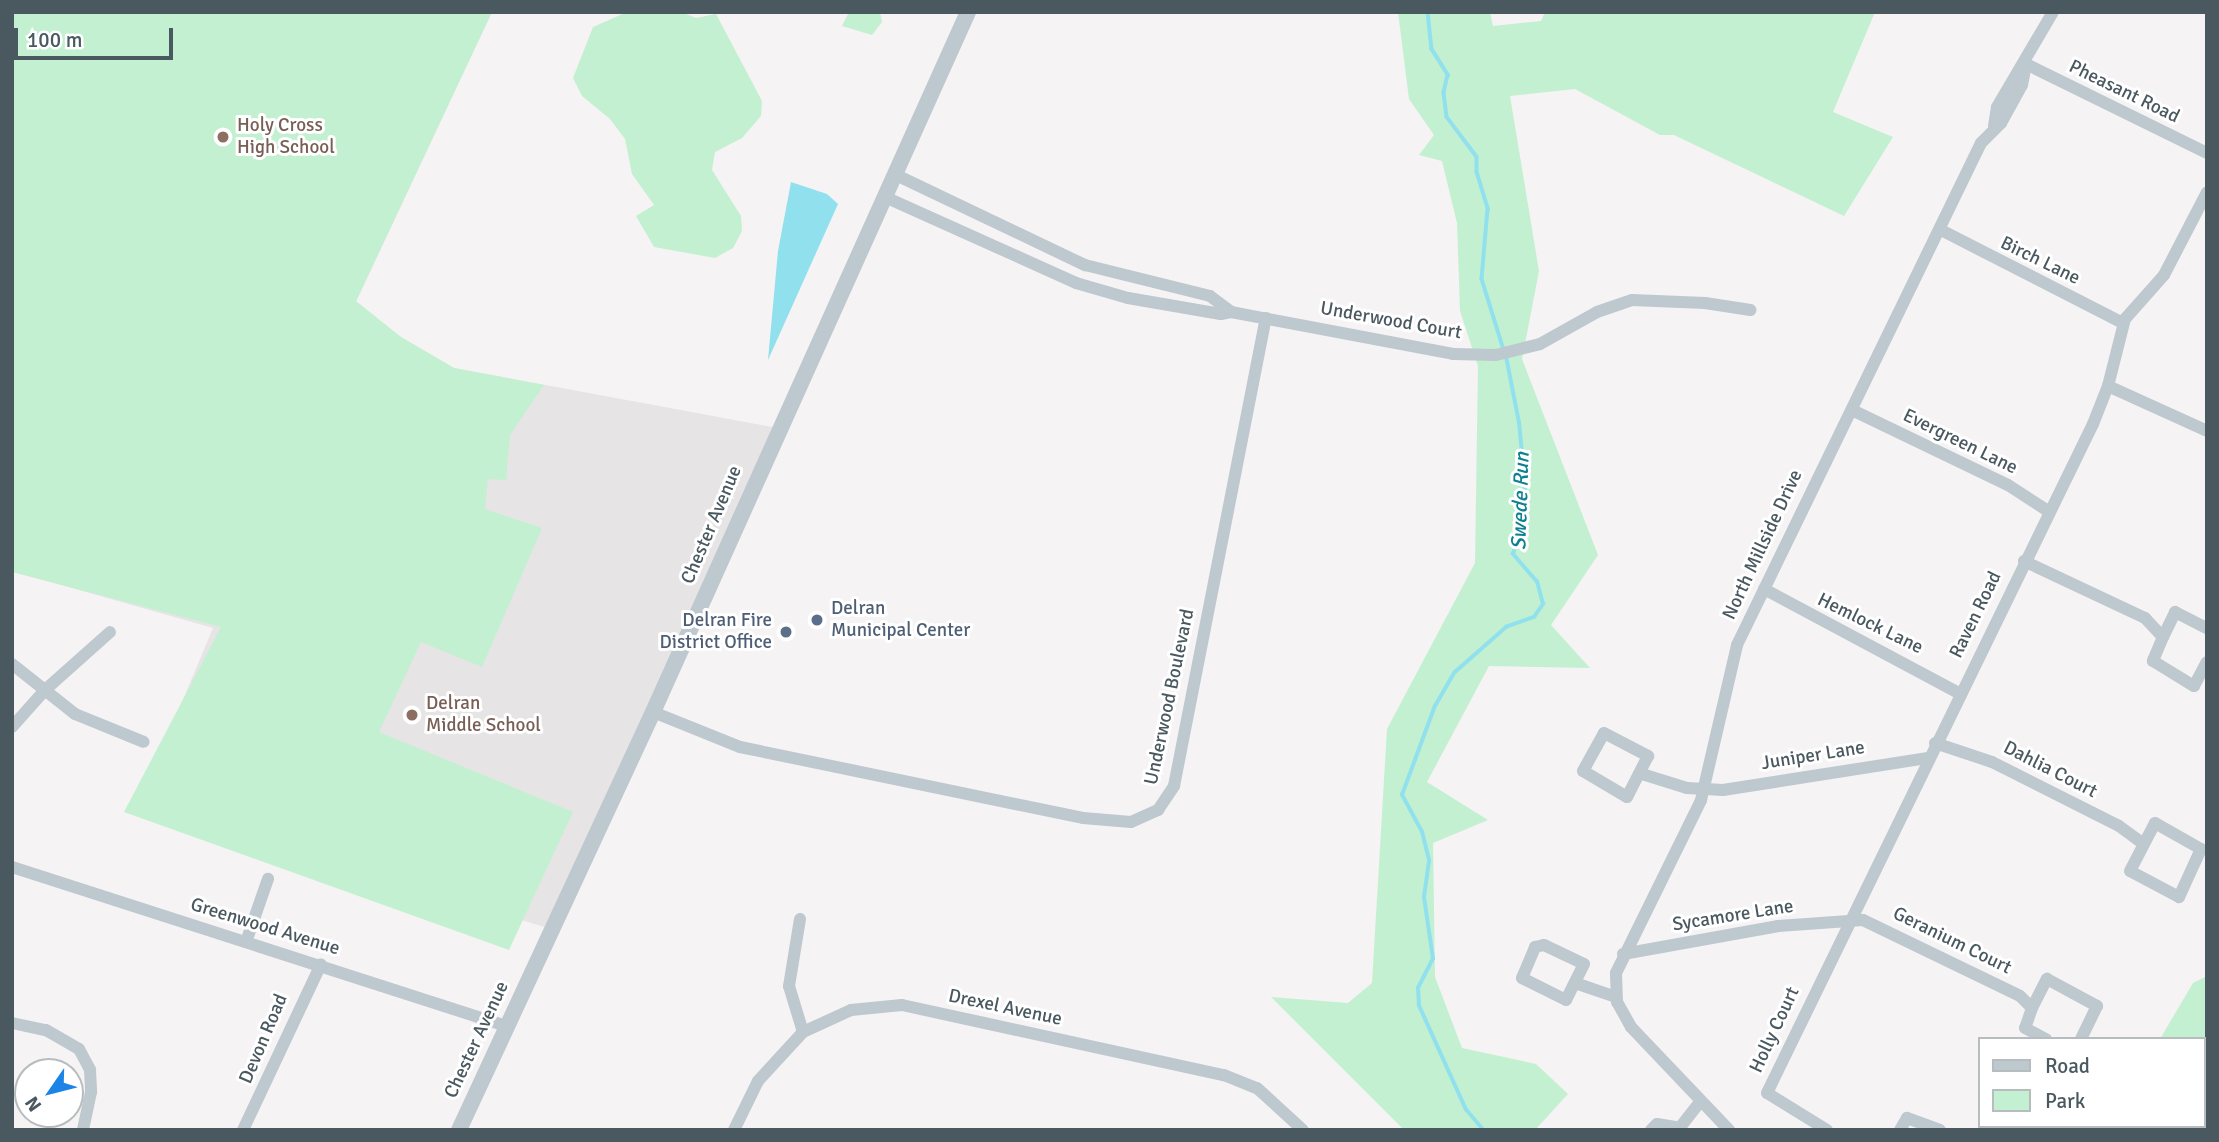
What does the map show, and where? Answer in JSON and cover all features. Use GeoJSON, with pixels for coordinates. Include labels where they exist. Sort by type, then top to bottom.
{"type":"FeatureCollection","features":[{"type":"Feature","properties":{"kind":"street","name":"Chester Avenue"},"geometry":{"type":"LineString","coordinates":[[459,1130],[653,712],[968,12]]}},
{"type":"Feature","properties":{"kind":"street","name":"North Millside Drive"},"geometry":{"type":"LineString","coordinates":[[1615,997],[1616,973],[1623,954],[1704,790],[1733,656],[1994,126],[1997,107],[2026,64],[2053,12]]}},
{"type":"Feature","properties":{"kind":"street","name":"Pheasant Road"},"geometry":{"type":"LineString","coordinates":[[2026,64],[2207,153]]}},
{"type":"Feature","properties":{"kind":"street"},"geometry":{"type":"LineString","coordinates":[[894,174],[1085,265],[1210,296],[1231,312]]}},
{"type":"Feature","properties":{"kind":"street"},"geometry":{"type":"LineString","coordinates":[[2123,323],[2168,269],[2207,192]]}},
{"type":"Feature","properties":{"kind":"street"},"geometry":{"type":"LineString","coordinates":[[885,197],[1076,283],[1140,301],[1266,318]]}},
{"type":"Feature","properties":{"kind":"street","name":"Birch Lane"},"geometry":{"type":"LineString","coordinates":[[1941,230],[2123,323]]}},
{"type":"Feature","properties":{"kind":"street","name":"Underwood Court"},"geometry":{"type":"LineString","coordinates":[[1266,318],[1453,354],[1496,355],[1540,344],[1597,312],[1632,300],[1705,303],[1750,310]]}},
{"type":"Feature","properties":{"kind":"street","name":"Underwood Boulevard"},"geometry":{"type":"LineString","coordinates":[[653,712],[751,749],[1083,818],[1131,822],[1158,810],[1174,786],[1266,318]]}},
{"type":"Feature","properties":{"kind":"street","name":"Raven Road"},"geometry":{"type":"LineString","coordinates":[[1849,919],[2108,386],[2123,323]]}},
{"type":"Feature","properties":{"kind":"street"},"geometry":{"type":"LineString","coordinates":[[2108,386],[2207,431]]}},
{"type":"Feature","properties":{"kind":"street","name":"Evergreen Lane"},"geometry":{"type":"LineString","coordinates":[[1852,410],[2008,485],[2048,512]]}},
{"type":"Feature","properties":{"kind":"street"},"geometry":{"type":"LineString","coordinates":[[2024,561],[2145,618],[2163,636]]}},
{"type":"Feature","properties":{"kind":"street","name":"Hemlock Lane"},"geometry":{"type":"LineString","coordinates":[[1764,589],[1959,693]]}},
{"type":"Feature","properties":{"kind":"street"},"geometry":{"type":"LineString","coordinates":[[2207,628],[2175,612],[2153,661],[2194,686],[2207,662]]}},
{"type":"Feature","properties":{"kind":"street"},"geometry":{"type":"LineString","coordinates":[[12,727],[45,690],[110,632]]}},
{"type":"Feature","properties":{"kind":"street"},"geometry":{"type":"LineString","coordinates":[[12,664],[75,714],[144,742]]}},
{"type":"Feature","properties":{"kind":"street"},"geometry":{"type":"LineString","coordinates":[[1604,733],[1648,756],[1642,774],[1627,797],[1583,771],[1604,733]]}},
{"type":"Feature","properties":{"kind":"street","name":"Dahlia Court"},"geometry":{"type":"LineString","coordinates":[[1935,743],[1992,762],[2119,825],[2142,843]]}},
{"type":"Feature","properties":{"kind":"street","name":"Juniper Lane"},"geometry":{"type":"LineString","coordinates":[[1704,790],[1927,758]]}},
{"type":"Feature","properties":{"kind":"street"},"geometry":{"type":"LineString","coordinates":[[1642,774],[1704,790]]}},
{"type":"Feature","properties":{"kind":"street"},"geometry":{"type":"LineString","coordinates":[[2155,823],[2201,849],[2179,897],[2130,871],[2142,843],[2155,823]]}},
{"type":"Feature","properties":{"kind":"street","name":"Greenwood Avenue"},"geometry":{"type":"LineString","coordinates":[[12,867],[321,964],[506,1026]]}},
{"type":"Feature","properties":{"kind":"street"},"geometry":{"type":"LineString","coordinates":[[247,942],[268,879]]}},
{"type":"Feature","properties":{"kind":"street"},"geometry":{"type":"LineString","coordinates":[[800,919],[789,986],[803,1032]]}},
{"type":"Feature","properties":{"kind":"street","name":"Sycamore Lane"},"geometry":{"type":"LineString","coordinates":[[1623,954],[1778,926],[1849,919]]}},
{"type":"Feature","properties":{"kind":"street","name":"Geranium Court"},"geometry":{"type":"LineString","coordinates":[[1849,919],[1871,923],[2014,992],[2032,1007]]}},
{"type":"Feature","properties":{"kind":"street","name":"Holly Court"},"geometry":{"type":"LineString","coordinates":[[1827,1130],[1767,1093],[1849,919]]}},
{"type":"Feature","properties":{"kind":"street"},"geometry":{"type":"LineString","coordinates":[[1544,945],[1584,964],[1578,984],[1566,1000],[1522,978],[1535,947],[1544,945]]}},
{"type":"Feature","properties":{"kind":"street","name":"Devon Road"},"geometry":{"type":"LineString","coordinates":[[243,1130],[297,1006],[321,964]]}},
{"type":"Feature","properties":{"kind":"street"},"geometry":{"type":"LineString","coordinates":[[2042,1037],[2025,1028],[2032,1007],[2047,979],[2097,1006],[2082,1037]]}},
{"type":"Feature","properties":{"kind":"street"},"geometry":{"type":"LineString","coordinates":[[1578,984],[1615,997],[1631,1027],[1729,1130]]}},
{"type":"Feature","properties":{"kind":"street","name":"Drexel Avenue"},"geometry":{"type":"LineString","coordinates":[[734,1130],[758,1081],[778,1054],[803,1032],[851,1010],[902,1005],[1224,1075],[1257,1088],[1303,1130]]}},
{"type":"Feature","properties":{"kind":"street"},"geometry":{"type":"LineString","coordinates":[[12,1023],[46,1030],[79,1049],[90,1070],[91,1092],[83,1130]]}},
{"type":"Feature","properties":{"kind":"street"},"geometry":{"type":"LineString","coordinates":[[1650,1130],[1657,1124],[1677,1128],[1701,1101]]}},
{"type":"Feature","properties":{"kind":"street"},"geometry":{"type":"LineString","coordinates":[[1900,1130],[1907,1118],[1940,1130]]}},
{"type":"Feature","properties":{"kind":"shaded area","name":"Delran Middle School"},"geometry":{"type":"Polygon","coordinates":[[[12,12],[492,12],[356,302],[401,337],[454,368],[778,428],[551,929],[140,802],[213,628],[12,571],[12,12]]]}},
{"type":"Feature","properties":{"kind":"green space"},"geometry":{"type":"Polygon","coordinates":[[[12,12],[492,12],[356,301],[401,337],[454,368],[544,385],[510,435],[506,480],[488,479],[485,509],[542,528],[482,667],[421,642],[379,732],[573,812],[509,950],[124,812],[221,627],[12,572],[12,12]]]}},
{"type":"Feature","properties":{"kind":"green space"},"geometry":{"type":"Polygon","coordinates":[[[627,12],[681,12],[696,18],[716,14],[762,101],[761,116],[742,138],[715,152],[712,170],[741,216],[742,231],[733,248],[715,258],[654,247],[636,216],[654,205],[632,174],[625,139],[610,119],[582,96],[573,78],[593,27],[627,12]]]}},
{"type":"Feature","properties":{"kind":"green space"},"geometry":{"type":"Polygon","coordinates":[[[849,12],[880,12],[882,22],[872,35],[842,26],[849,12]]]}},
{"type":"Feature","properties":{"kind":"green space"},"geometry":{"type":"Polygon","coordinates":[[[1398,12],[1490,12],[1493,26],[1541,21],[1545,12],[1875,12],[1833,112],[1893,137],[1844,216],[1674,135],[1660,135],[1575,89],[1510,96],[1539,271],[1522,359],[1598,555],[1551,625],[1590,668],[1489,666],[1427,782],[1488,820],[1433,843],[1435,977],[1462,1048],[1536,1064],[1568,1094],[1535,1130],[1404,1130],[1271,997],[1348,1003],[1372,983],[1387,729],[1475,563],[1478,366],[1460,311],[1457,223],[1442,161],[1419,155],[1434,135],[1409,99],[1398,12]]]}},
{"type":"Feature","properties":{"kind":"green space"},"geometry":{"type":"Polygon","coordinates":[[[2207,976],[2207,1130],[2107,1130],[2205,1128],[2205,1037],[2161,1037],[2193,983],[2207,976]]]}},
{"type":"Feature","properties":{"kind":"water"},"geometry":{"type":"Polygon","coordinates":[[[791,182],[827,194],[838,204],[768,360],[778,251],[791,182]]]}},
{"type":"Feature","properties":{"kind":"waterway","name":"Swede Run"},"geometry":{"type":"LineString","coordinates":[[1428,12],[1432,49],[1448,75],[1444,93],[1447,117],[1477,157],[1477,172],[1488,209],[1482,279],[1504,350]]}},
{"type":"Feature","properties":{"kind":"waterway","name":"Swede Run"},"geometry":{"type":"LineString","coordinates":[[1483,1130],[1466,1110],[1419,1006],[1418,988],[1433,959],[1424,897],[1429,860],[1422,832],[1402,795],[1435,706],[1455,672],[1506,627],[1534,617],[1543,604],[1537,582],[1513,554],[1522,527],[1525,484],[1519,423],[1506,357]]}},
{"type":"Feature","properties":{"kind":"place","name":"Holy Cross High School"},"geometry":{"type":"Point","coordinates":[223,137]}},
{"type":"Feature","properties":{"kind":"place","name":"Delran Municipal Center"},"geometry":{"type":"Point","coordinates":[817,620]}},
{"type":"Feature","properties":{"kind":"place","name":"Delran Fire District Office"},"geometry":{"type":"Point","coordinates":[786,632]}},
{"type":"Feature","properties":{"kind":"place","name":"Delran Middle School"},"geometry":{"type":"Point","coordinates":[412,715]}}]}
